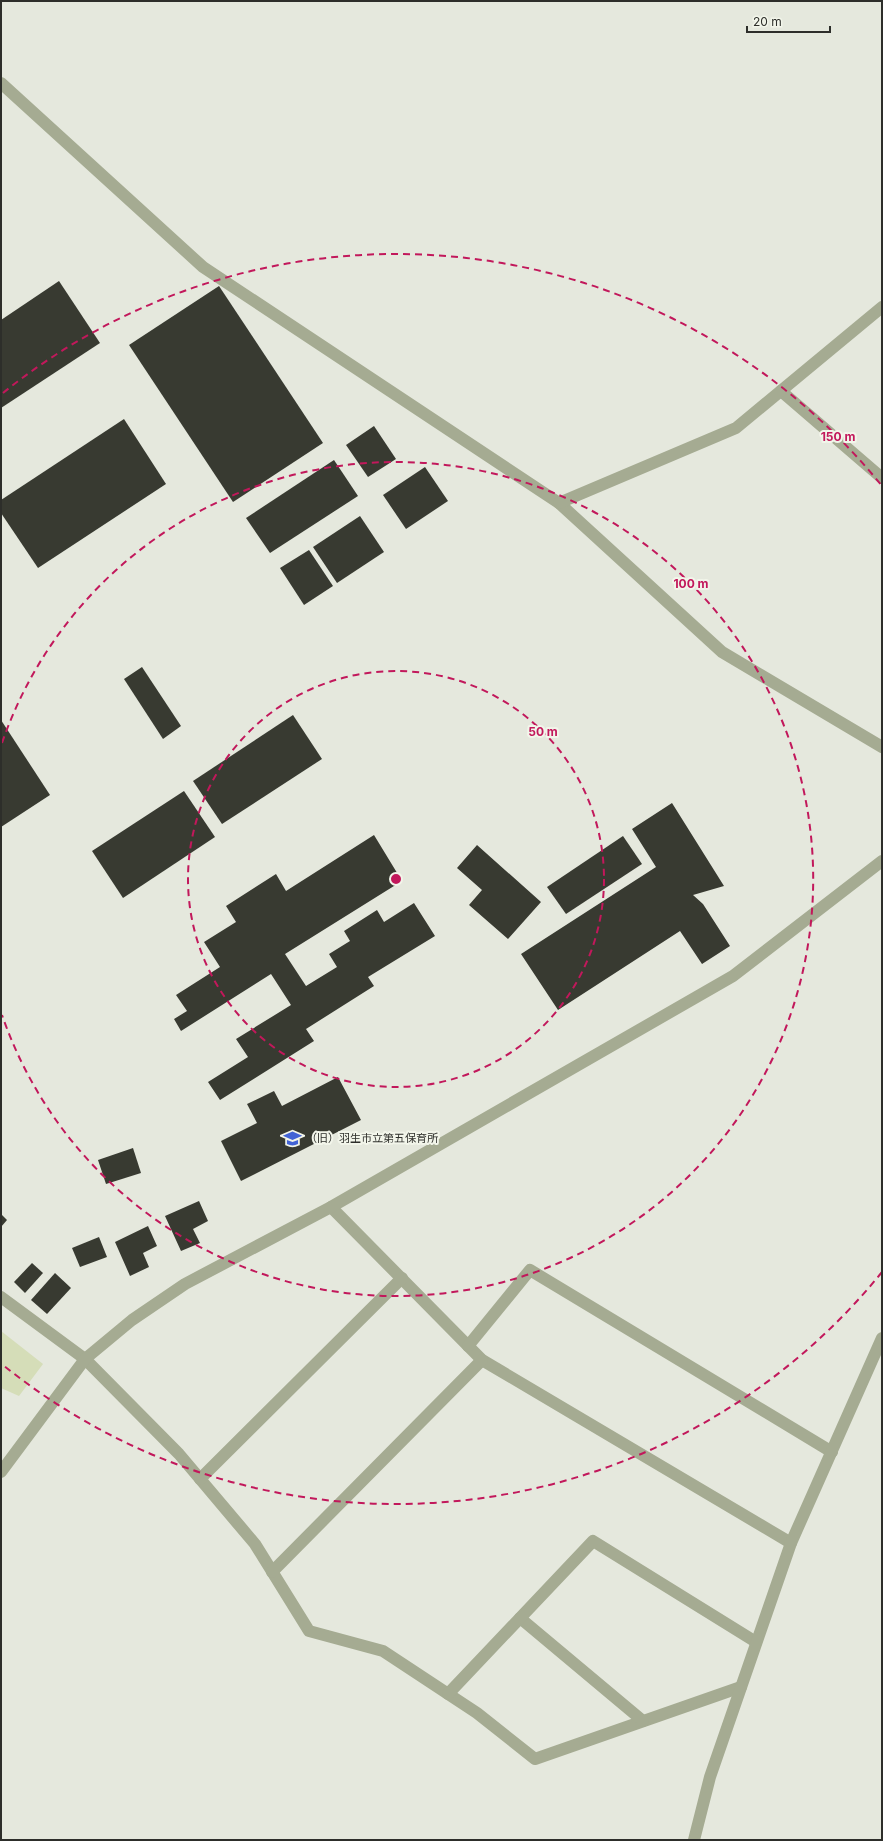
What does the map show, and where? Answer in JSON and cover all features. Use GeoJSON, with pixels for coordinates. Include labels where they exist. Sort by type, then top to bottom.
{"type":"FeatureCollection","features":[{"type":"Feature","properties":{"kind":"street"},"geometry":{"type":"LineString","coordinates":[[1,83],[203,267],[559,504],[722,652],[882,746]]}},
{"type":"Feature","properties":{"kind":"street"},"geometry":{"type":"LineString","coordinates":[[559,504],[736,428],[882,307]]}},
{"type":"Feature","properties":{"kind":"street"},"geometry":{"type":"LineString","coordinates":[[781,391],[882,478]]}},
{"type":"Feature","properties":{"kind":"street"},"geometry":{"type":"LineString","coordinates":[[1,1472],[85,1359],[132,1320],[185,1284],[331,1207],[733,976],[882,861]]}},
{"type":"Feature","properties":{"kind":"street"},"geometry":{"type":"LineString","coordinates":[[331,1207],[482,1360],[791,1543]]}},
{"type":"Feature","properties":{"kind":"street"},"geometry":{"type":"LineString","coordinates":[[468,1346],[530,1270],[832,1452]]}},
{"type":"Feature","properties":{"kind":"street"},"geometry":{"type":"LineString","coordinates":[[200,1480],[402,1278]]}},
{"type":"Feature","properties":{"kind":"street"},"geometry":{"type":"LineString","coordinates":[[1,1297],[85,1359],[178,1454],[255,1544],[309,1632],[383,1651],[477,1713],[535,1759],[741,1687]]}},
{"type":"Feature","properties":{"kind":"street"},"geometry":{"type":"LineString","coordinates":[[694,1840],[710,1778],[791,1543],[882,1338]]}},
{"type":"Feature","properties":{"kind":"street"},"geometry":{"type":"LineString","coordinates":[[272,1572],[482,1360]]}},
{"type":"Feature","properties":{"kind":"street"},"geometry":{"type":"LineString","coordinates":[[448,1694],[593,1541],[756,1642]]}},
{"type":"Feature","properties":{"kind":"street"},"geometry":{"type":"LineString","coordinates":[[520,1618],[643,1721]]}},
{"type":"Feature","properties":{"kind":"green space"},"geometry":{"type":"Polygon","coordinates":[[[1,1331],[43,1364],[19,1396],[1,1388],[1,1331]]]}},
{"type":"Feature","properties":{"kind":"building"},"geometry":{"type":"Polygon","coordinates":[[[59,281],[100,343],[1,408],[1,320],[59,281]]]}},
{"type":"Feature","properties":{"kind":"building"},"geometry":{"type":"Polygon","coordinates":[[[219,286],[323,443],[233,502],[129,345],[219,286]]]}},
{"type":"Feature","properties":{"kind":"building"},"geometry":{"type":"Polygon","coordinates":[[[124,419],[166,484],[38,568],[1,513],[1,500],[124,419]]]}},
{"type":"Feature","properties":{"kind":"building"},"geometry":{"type":"Polygon","coordinates":[[[374,426],[396,459],[368,477],[346,445],[374,426]]]}},
{"type":"Feature","properties":{"kind":"building"},"geometry":{"type":"Polygon","coordinates":[[[334,460],[358,496],[270,553],[246,518],[334,460]]]}},
{"type":"Feature","properties":{"kind":"building"},"geometry":{"type":"Polygon","coordinates":[[[425,467],[448,501],[406,529],[383,495],[425,467]]]}},
{"type":"Feature","properties":{"kind":"building"},"geometry":{"type":"Polygon","coordinates":[[[360,516],[384,552],[337,583],[313,547],[360,516]]]}},
{"type":"Feature","properties":{"kind":"building"},"geometry":{"type":"Polygon","coordinates":[[[309,550],[333,586],[304,605],[280,568],[309,550]]]}},
{"type":"Feature","properties":{"kind":"building"},"geometry":{"type":"Polygon","coordinates":[[[142,667],[181,726],[163,739],[124,679],[142,667]]]}},
{"type":"Feature","properties":{"kind":"building"},"geometry":{"type":"Polygon","coordinates":[[[293,715],[322,759],[222,824],[193,781],[293,715]]]}},
{"type":"Feature","properties":{"kind":"building"},"geometry":{"type":"Polygon","coordinates":[[[1,720],[50,795],[1,827],[1,720]]]}},
{"type":"Feature","properties":{"kind":"building"},"geometry":{"type":"Polygon","coordinates":[[[184,791],[215,837],[123,898],[92,851],[184,791]]]}},
{"type":"Feature","properties":{"kind":"building"},"geometry":{"type":"Polygon","coordinates":[[[672,803],[724,886],[693,895],[703,904],[730,946],[702,964],[680,931],[558,1010],[521,954],[656,867],[632,829],[672,803]]]}},
{"type":"Feature","properties":{"kind":"building"},"geometry":{"type":"Polygon","coordinates":[[[374,835],[402,881],[285,954],[306,986],[337,967],[329,954],[350,941],[344,931],[377,910],[384,922],[414,903],[435,936],[368,977],[374,986],[306,1029],[314,1041],[220,1100],[208,1082],[248,1057],[236,1039],[291,1005],[271,974],[181,1031],[174,1019],[187,1011],[176,995],[220,967],[204,942],[236,922],[226,906],[276,874],[286,891],[374,835]]]}},
{"type":"Feature","properties":{"kind":"building"},"geometry":{"type":"Polygon","coordinates":[[[623,836],[642,864],[566,914],[547,887],[623,836]]]}},
{"type":"Feature","properties":{"kind":"building"},"geometry":{"type":"Polygon","coordinates":[[[477,845],[541,902],[508,939],[469,905],[482,890],[457,868],[477,845]]]}},
{"type":"Feature","properties":{"kind":"building"},"geometry":{"type":"Polygon","coordinates":[[[338,1077],[361,1120],[241,1181],[221,1141],[257,1123],[247,1104],[274,1091],[282,1106],[338,1077]]]}},
{"type":"Feature","properties":{"kind":"building"},"geometry":{"type":"Polygon","coordinates":[[[133,1148],[141,1173],[106,1184],[98,1160],[133,1148]]]}},
{"type":"Feature","properties":{"kind":"building"},"geometry":{"type":"Polygon","coordinates":[[[199,1201],[208,1221],[193,1229],[200,1243],[181,1251],[165,1216],[199,1201]]]}},
{"type":"Feature","properties":{"kind":"building"},"geometry":{"type":"Polygon","coordinates":[[[1,1214],[7,1220],[1,1227],[1,1214]]]}},
{"type":"Feature","properties":{"kind":"building"},"geometry":{"type":"Polygon","coordinates":[[[148,1226],[157,1246],[143,1253],[149,1267],[130,1276],[115,1242],[148,1226]]]}},
{"type":"Feature","properties":{"kind":"building"},"geometry":{"type":"Polygon","coordinates":[[[99,1237],[107,1257],[80,1267],[72,1248],[99,1237]]]}},
{"type":"Feature","properties":{"kind":"building"},"geometry":{"type":"Polygon","coordinates":[[[32,1263],[43,1273],[25,1293],[14,1282],[32,1263]]]}},
{"type":"Feature","properties":{"kind":"building"},"geometry":{"type":"Polygon","coordinates":[[[55,1273],[71,1288],[47,1314],[31,1300],[55,1273]]]}},
{"type":"Feature","properties":{"kind":"place","name":"（旧）羽生市立第五保育所"},"geometry":{"type":"Point","coordinates":[293,1138]}}]}
